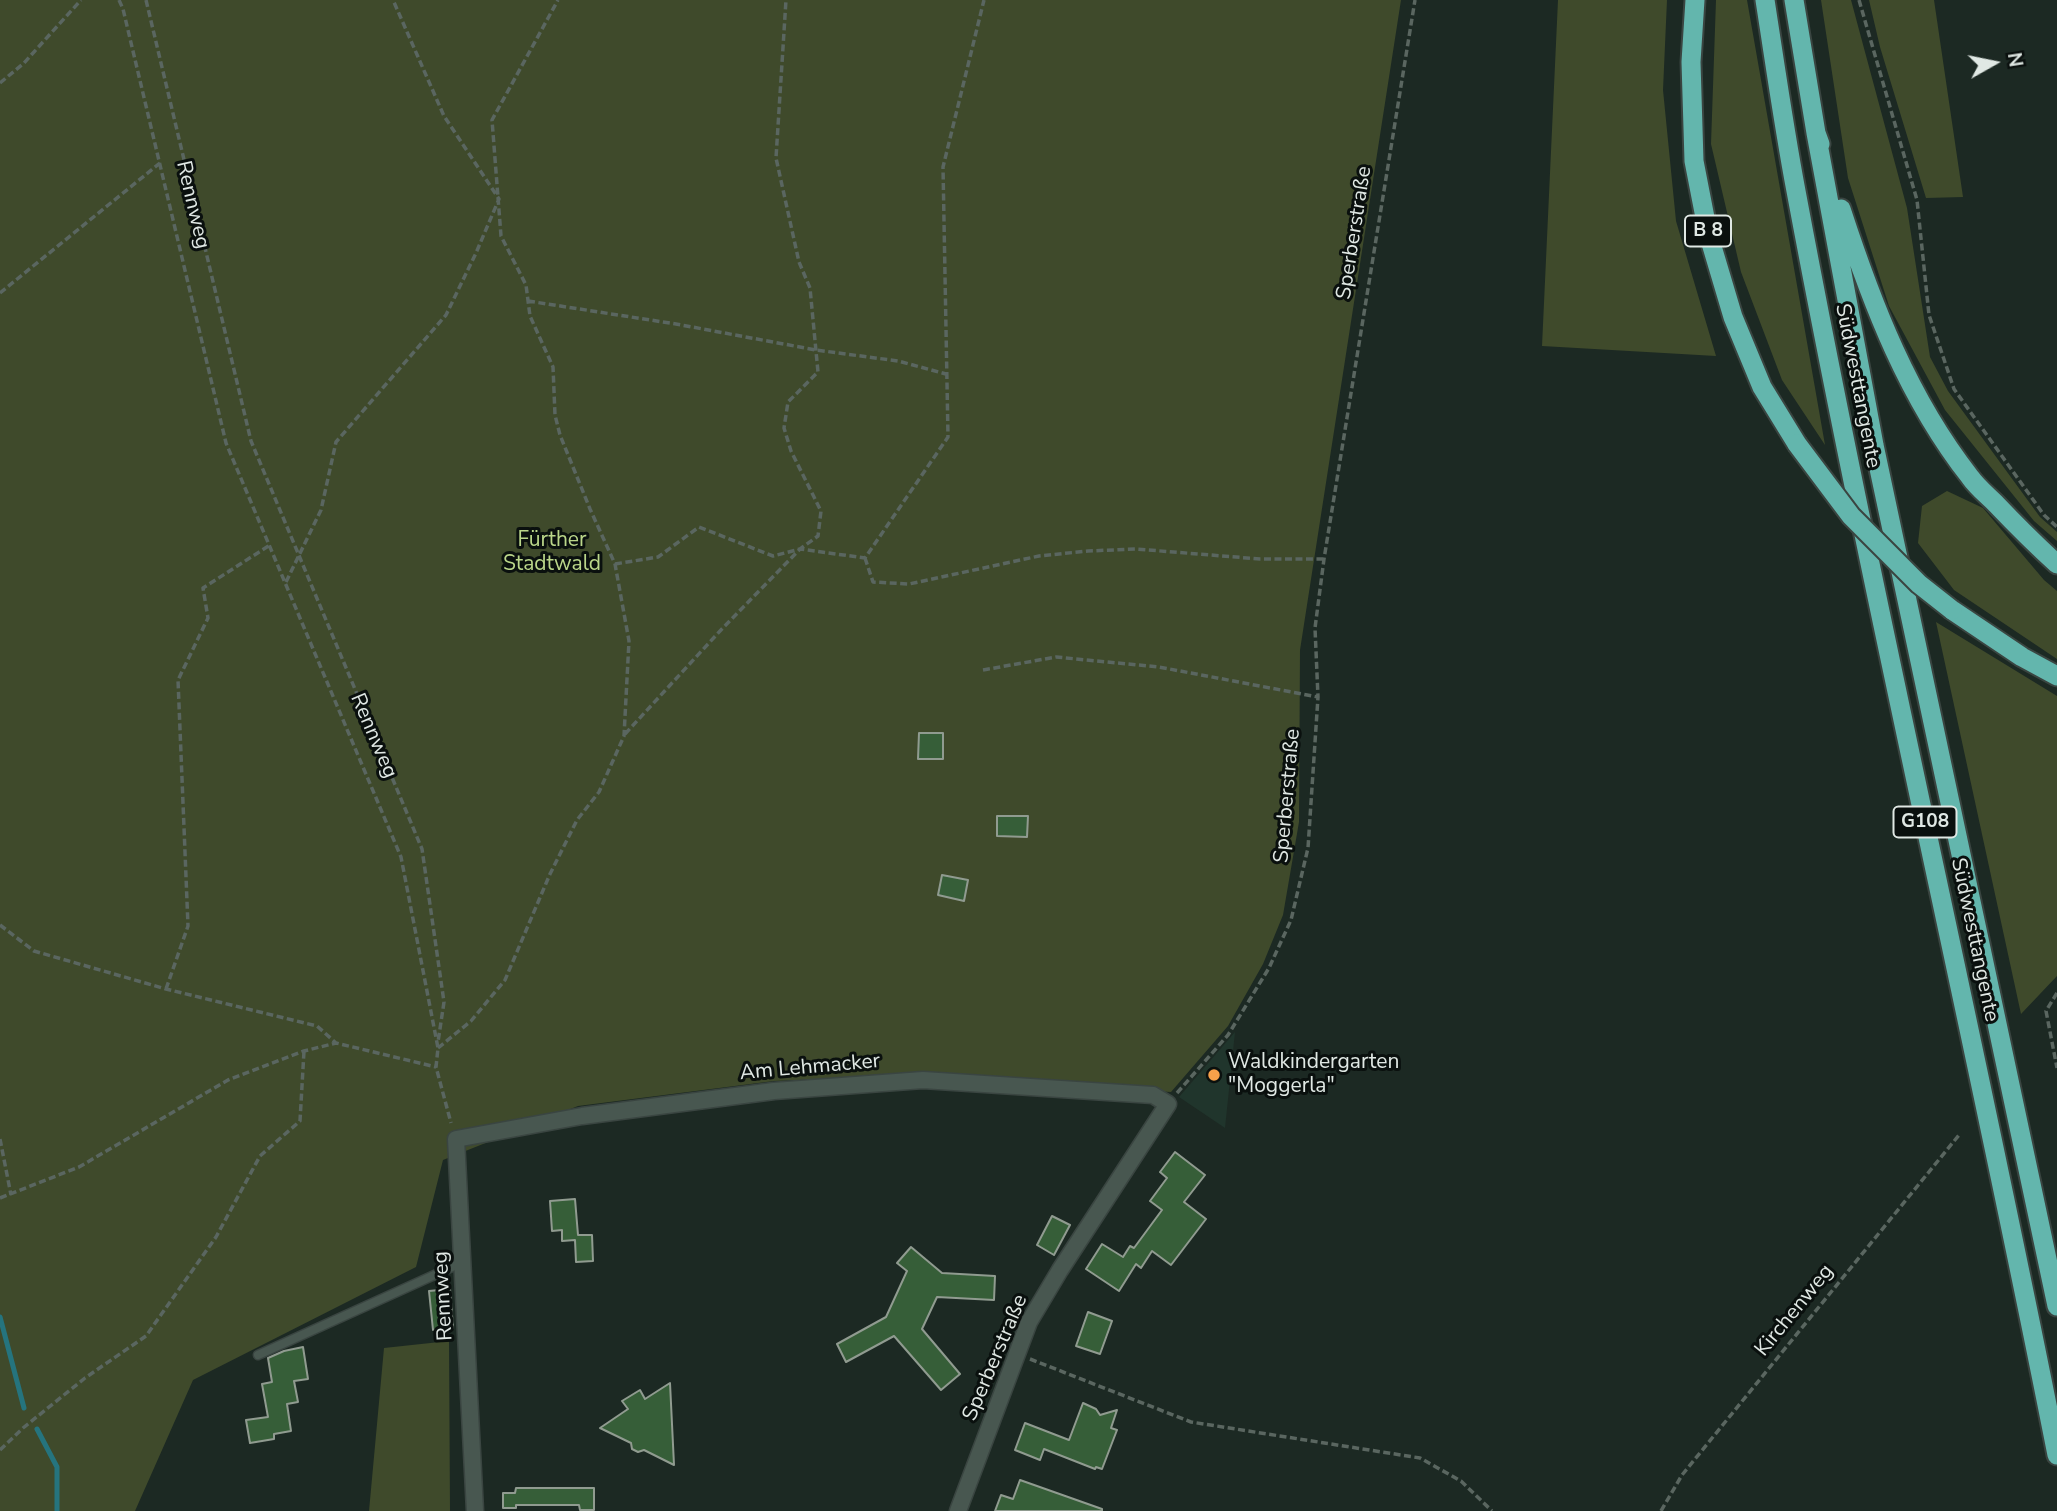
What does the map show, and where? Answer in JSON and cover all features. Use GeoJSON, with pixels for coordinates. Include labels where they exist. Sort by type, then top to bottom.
{"type":"FeatureCollection","features":[{"type":"Feature","properties":{"kind":"highway","name":"B 8"},"geometry":{"type":"LineString","coordinates":[[1695,0],[1691,62],[1694,149],[1708,233],[1733,317],[1762,387],[1797,444],[1851,516],[1919,584],[1952,610],[2022,657],[2057,676]]}},
{"type":"Feature","properties":{"kind":"highway","name":"Südwesttangente"},"geometry":{"type":"LineString","coordinates":[[1765,0],[1796,188],[1853,485],[2007,1203],[2057,1455]]}},
{"type":"Feature","properties":{"kind":"highway"},"geometry":{"type":"LineString","coordinates":[[1794,0],[1816,133],[1850,237],[1895,354],[1933,425],[1971,479],[2057,564]]}},
{"type":"Feature","properties":{"kind":"highway","name":"Südwesttangente"},"geometry":{"type":"LineString","coordinates":[[1816,133],[1874,445],[2057,1306]]}},
{"type":"Feature","properties":{"kind":"street","name":"Am Lehmacker"},"geometry":{"type":"LineString","coordinates":[[456,1139],[582,1116],[774,1091],[923,1080],[1153,1095],[1168,1104]]}},
{"type":"Feature","properties":{"kind":"street","name":"Sperberstraße"},"geometry":{"type":"LineString","coordinates":[[958,1511],[1030,1322],[1060,1270],[1168,1104]]}},
{"type":"Feature","properties":{"kind":"street","name":"Rennweg"},"geometry":{"type":"LineString","coordinates":[[456,1139],[475,1511]]}},
{"type":"Feature","properties":{"kind":"lane"},"geometry":{"type":"LineString","coordinates":[[258,1354],[463,1262]]}},
{"type":"Feature","properties":{"kind":"path"},"geometry":{"type":"LineString","coordinates":[[0,83],[24,63],[81,0]]}},
{"type":"Feature","properties":{"kind":"path","name":"Rennweg"},"geometry":{"type":"LineString","coordinates":[[119,0],[226,443],[401,857],[438,1048],[436,1067],[456,1139]]}},
{"type":"Feature","properties":{"kind":"path"},"geometry":{"type":"LineString","coordinates":[[146,0],[250,441],[422,849],[443,1002],[438,1048]]}},
{"type":"Feature","properties":{"kind":"path"},"geometry":{"type":"LineString","coordinates":[[393,0],[444,116],[499,199]]}},
{"type":"Feature","properties":{"kind":"path"},"geometry":{"type":"LineString","coordinates":[[558,0],[492,120],[501,236],[526,285],[530,316],[554,367],[555,415],[560,435],[615,564],[629,641],[624,736]]}},
{"type":"Feature","properties":{"kind":"path"},"geometry":{"type":"LineString","coordinates":[[438,1048],[471,1021],[505,980],[550,874],[577,820],[599,792],[624,736],[720,631],[800,549],[818,536],[821,511],[791,450],[784,428],[788,402],[818,372],[810,288],[799,262],[776,158],[786,0]]}},
{"type":"Feature","properties":{"kind":"path"},"geometry":{"type":"LineString","coordinates":[[865,558],[948,437],[943,167],[984,0]]}},
{"type":"Feature","properties":{"kind":"path","name":"Sperberstraße"},"geometry":{"type":"LineString","coordinates":[[1168,1104],[1228,1035],[1269,968],[1291,919],[1308,848],[1318,697],[1315,628],[1415,0]]}},
{"type":"Feature","properties":{"kind":"path"},"geometry":{"type":"LineString","coordinates":[[1859,0],[1917,200],[1929,315],[1954,389],[2044,515],[2057,527]]}},
{"type":"Feature","properties":{"kind":"path"},"geometry":{"type":"LineString","coordinates":[[0,293],[160,163]]}},
{"type":"Feature","properties":{"kind":"path"},"geometry":{"type":"LineString","coordinates":[[286,582],[321,510],[336,442],[446,315],[499,199]]}},
{"type":"Feature","properties":{"kind":"path"},"geometry":{"type":"LineString","coordinates":[[528,301],[676,324],[816,350],[898,361],[947,375]]}},
{"type":"Feature","properties":{"kind":"path"},"geometry":{"type":"LineString","coordinates":[[615,564],[657,557],[699,527],[773,556],[800,549],[865,558]]}},
{"type":"Feature","properties":{"kind":"path"},"geometry":{"type":"LineString","coordinates":[[166,989],[188,926],[178,680],[208,618],[203,588],[270,545]]}},
{"type":"Feature","properties":{"kind":"path"},"geometry":{"type":"LineString","coordinates":[[865,558],[873,582],[909,584],[1039,556],[1088,551],[1136,549],[1261,559],[1324,559]]}},
{"type":"Feature","properties":{"kind":"path"},"geometry":{"type":"LineString","coordinates":[[983,670],[1056,657],[1159,667],[1318,697]]}},
{"type":"Feature","properties":{"kind":"path"},"geometry":{"type":"LineString","coordinates":[[0,925],[34,951],[166,989],[317,1026],[336,1043]]}},
{"type":"Feature","properties":{"kind":"path"},"geometry":{"type":"LineString","coordinates":[[2057,993],[2046,1011],[2057,1068]]}},
{"type":"Feature","properties":{"kind":"path"},"geometry":{"type":"LineString","coordinates":[[0,1198],[79,1167],[228,1080],[304,1051],[336,1043],[436,1067]]}},
{"type":"Feature","properties":{"kind":"path"},"geometry":{"type":"LineString","coordinates":[[0,1450],[85,1378],[146,1336],[216,1237],[260,1156],[300,1121],[304,1051]]}},
{"type":"Feature","properties":{"kind":"path","name":"Kirchenweg"},"geometry":{"type":"LineString","coordinates":[[1661,1511],[1682,1475],[1959,1135]]}},
{"type":"Feature","properties":{"kind":"path"},"geometry":{"type":"LineString","coordinates":[[0,1139],[11,1195]]}},
{"type":"Feature","properties":{"kind":"path"},"geometry":{"type":"LineString","coordinates":[[1017,1354],[1191,1422],[1420,1458],[1461,1481],[1492,1511]]}},
{"type":"Feature","properties":{"kind":"shaded area","name":"Waldkindergarten \"Moggerla\""},"geometry":{"type":"Polygon","coordinates":[[[1235,1032],[1225,1128],[1179,1097],[1235,1032]]]}},
{"type":"Feature","properties":{"kind":"green space","name":"Fürther Stadtwald"},"geometry":{"type":"Polygon","coordinates":[[[0,0],[1401,0],[1300,650],[1299,822],[1283,915],[1263,964],[1228,1026],[1171,1092],[894,1076],[774,1081],[578,1106],[443,1160],[416,1267],[193,1380],[135,1511],[0,1511],[0,0]]]}},
{"type":"Feature","properties":{"kind":"green space"},"geometry":{"type":"Polygon","coordinates":[[[1558,0],[1667,0],[1663,90],[1676,221],[1716,356],[1542,346],[1558,0]]]}},
{"type":"Feature","properties":{"kind":"green space"},"geometry":{"type":"Polygon","coordinates":[[[1716,0],[1747,0],[1825,445],[1782,380],[1741,272],[1711,144],[1716,0]]]}},
{"type":"Feature","properties":{"kind":"green space"},"geometry":{"type":"Polygon","coordinates":[[[1821,0],[1851,0],[1907,208],[1930,357],[1948,391],[2040,517],[2057,532],[2057,541],[2034,521],[1945,410],[1889,306],[1848,178],[1821,0]]]}},
{"type":"Feature","properties":{"kind":"green space"},"geometry":{"type":"Polygon","coordinates":[[[1869,0],[1934,0],[1963,197],[1926,198],[1880,47],[1869,0]]]}},
{"type":"Feature","properties":{"kind":"green space"},"geometry":{"type":"Polygon","coordinates":[[[1947,491],[1983,508],[2044,580],[2057,591],[2057,659],[1954,590],[1918,543],[1922,506],[1947,491]]]}},
{"type":"Feature","properties":{"kind":"green space"},"geometry":{"type":"Polygon","coordinates":[[[1936,622],[2057,696],[2057,976],[2021,1014],[1936,622]]]}},
{"type":"Feature","properties":{"kind":"green space"},"geometry":{"type":"Polygon","coordinates":[[[449,1341],[450,1511],[369,1511],[384,1348],[449,1341]]]}},
{"type":"Feature","properties":{"kind":"building"},"geometry":{"type":"Polygon","coordinates":[[[919,733],[943,733],[943,759],[918,759],[919,733]]]}},
{"type":"Feature","properties":{"kind":"building"},"geometry":{"type":"Polygon","coordinates":[[[997,816],[1028,816],[1027,837],[997,836],[997,816]]]}},
{"type":"Feature","properties":{"kind":"building"},"geometry":{"type":"Polygon","coordinates":[[[942,875],[968,880],[964,901],[938,895],[942,875]]]}},
{"type":"Feature","properties":{"kind":"building"},"geometry":{"type":"Polygon","coordinates":[[[1175,1152],[1205,1175],[1184,1202],[1206,1219],[1171,1265],[1152,1251],[1141,1268],[1136,1264],[1119,1291],[1086,1269],[1102,1244],[1123,1257],[1130,1246],[1134,1248],[1162,1210],[1150,1201],[1167,1178],[1160,1172],[1175,1152]]]}},
{"type":"Feature","properties":{"kind":"building"},"geometry":{"type":"Polygon","coordinates":[[[575,1199],[578,1235],[592,1235],[593,1261],[576,1262],[575,1240],[562,1241],[562,1230],[552,1231],[550,1201],[575,1199]]]}},
{"type":"Feature","properties":{"kind":"building"},"geometry":{"type":"Polygon","coordinates":[[[1052,1216],[1070,1225],[1054,1255],[1037,1245],[1052,1216]]]}},
{"type":"Feature","properties":{"kind":"building"},"geometry":{"type":"Polygon","coordinates":[[[911,1247],[942,1273],[995,1276],[994,1300],[937,1297],[922,1329],[960,1374],[941,1390],[894,1336],[846,1362],[837,1344],[886,1317],[907,1271],[897,1263],[911,1247]]]}},
{"type":"Feature","properties":{"kind":"building"},"geometry":{"type":"Polygon","coordinates":[[[450,1289],[453,1328],[433,1330],[429,1291],[450,1289]]]}},
{"type":"Feature","properties":{"kind":"building"},"geometry":{"type":"Polygon","coordinates":[[[1088,1312],[1112,1321],[1100,1354],[1076,1346],[1088,1312]]]}},
{"type":"Feature","properties":{"kind":"building"},"geometry":{"type":"Polygon","coordinates":[[[303,1347],[308,1379],[294,1381],[298,1402],[287,1404],[291,1431],[274,1434],[274,1439],[250,1443],[246,1420],[268,1417],[262,1384],[272,1382],[268,1358],[303,1347]]]}},
{"type":"Feature","properties":{"kind":"building"},"geometry":{"type":"Polygon","coordinates":[[[670,1383],[674,1465],[644,1450],[638,1452],[632,1449],[631,1443],[600,1428],[628,1409],[622,1401],[640,1390],[645,1399],[670,1383]]]}},
{"type":"Feature","properties":{"kind":"building"},"geometry":{"type":"Polygon","coordinates":[[[1083,1403],[1096,1409],[1100,1415],[1117,1410],[1111,1428],[1117,1430],[1102,1469],[1095,1469],[1044,1449],[1040,1460],[1015,1450],[1025,1423],[1069,1440],[1083,1403]]]}},
{"type":"Feature","properties":{"kind":"building"},"geometry":{"type":"Polygon","coordinates":[[[1020,1480],[1102,1511],[995,1511],[1001,1495],[1013,1499],[1020,1480]]]}},
{"type":"Feature","properties":{"kind":"building"},"geometry":{"type":"Polygon","coordinates":[[[516,1488],[594,1488],[594,1510],[580,1510],[579,1505],[516,1505],[516,1508],[503,1508],[503,1493],[515,1493],[516,1488]]]}},
{"type":"Feature","properties":{"kind":"waterway"},"geometry":{"type":"LineString","coordinates":[[0,1317],[24,1408]]}},
{"type":"Feature","properties":{"kind":"waterway"},"geometry":{"type":"LineString","coordinates":[[37,1429],[57,1467],[57,1511]]}},
{"type":"Feature","properties":{"kind":"place","name":"Waldkindergarten \"Moggerla\""},"geometry":{"type":"Point","coordinates":[1214,1075]}}]}
